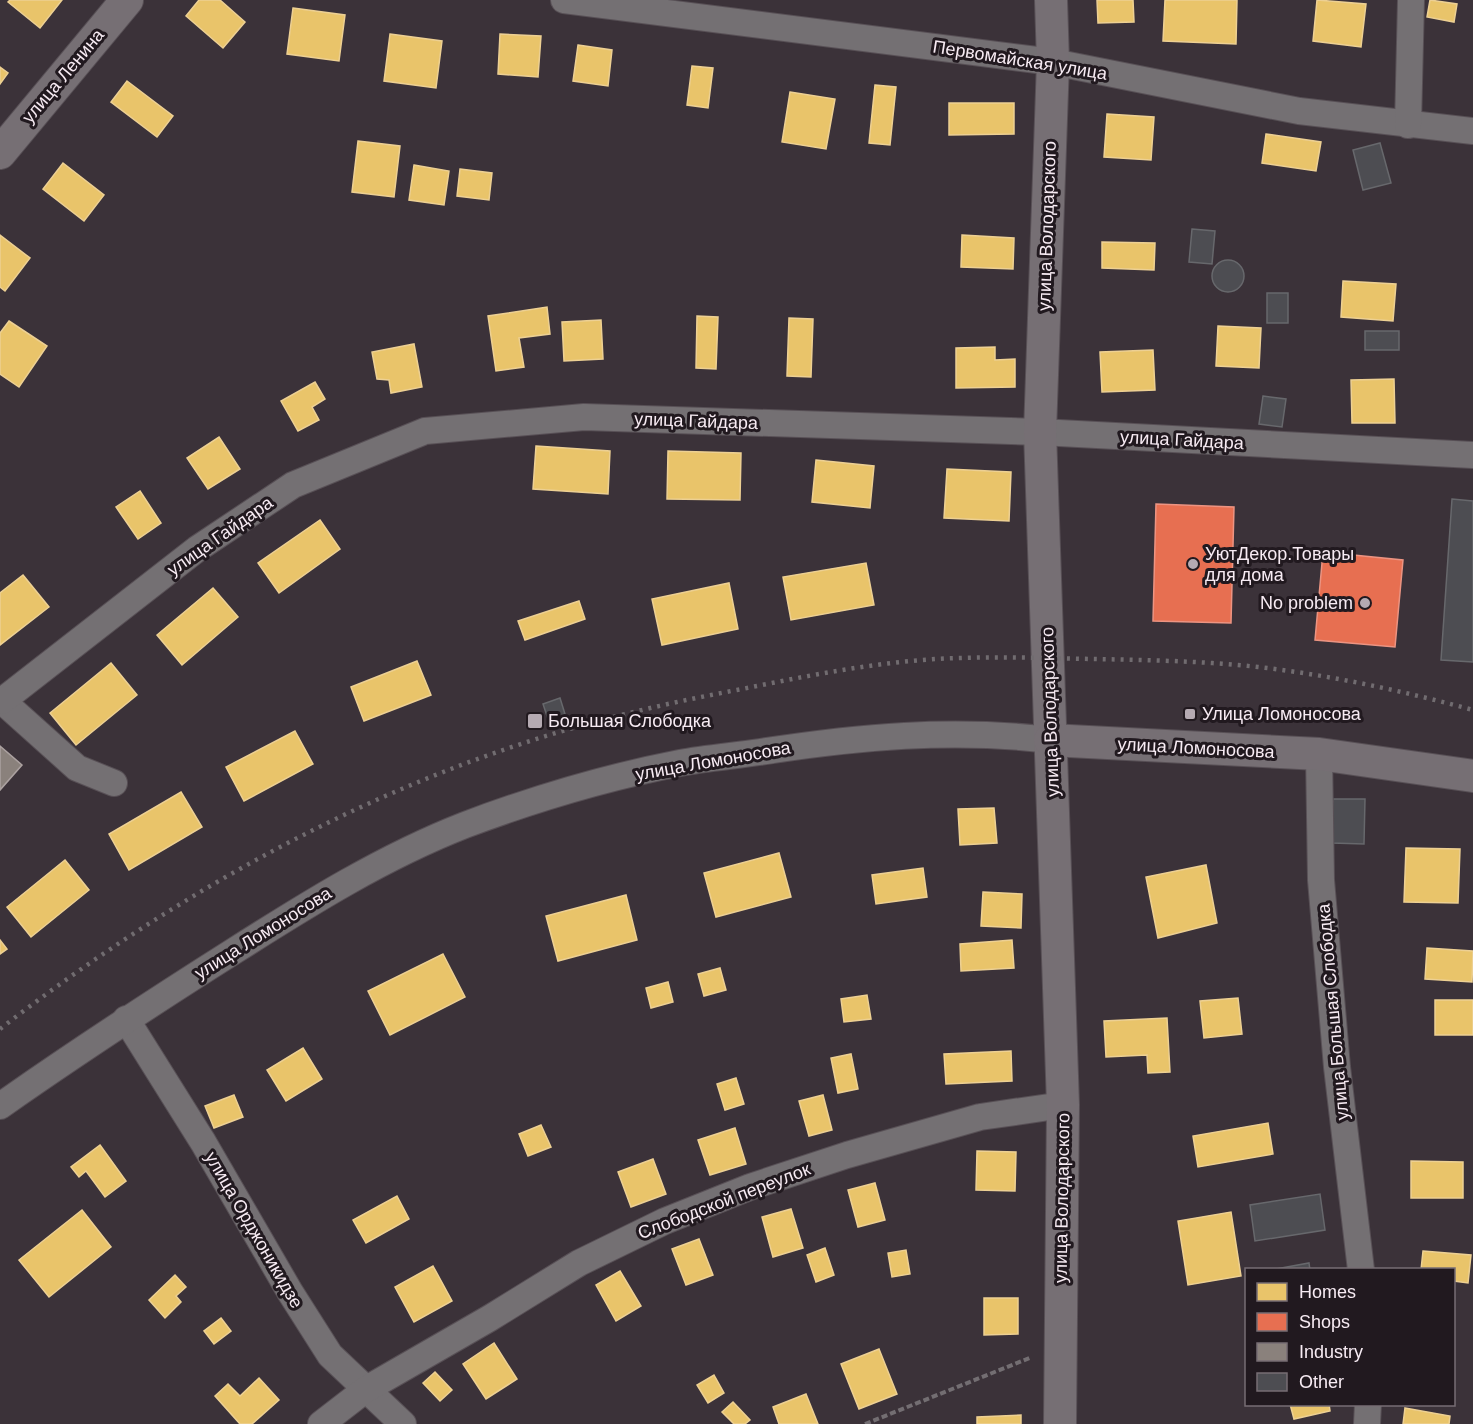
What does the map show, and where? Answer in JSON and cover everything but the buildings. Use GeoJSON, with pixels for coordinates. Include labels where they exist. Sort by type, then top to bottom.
{"type":"FeatureCollection","features":[{"type":"Feature","properties":{"kind":"main road","name":"улица Ленина"},"geometry":{"type":"LineString","coordinates":[[0,153],[127,0]]}},
{"type":"Feature","properties":{"kind":"main road","name":"улица Володарского"},"geometry":{"type":"LineString","coordinates":[[1051,0],[1053,62],[1040,432],[1063,1105],[1060,1424]]}},
{"type":"Feature","properties":{"kind":"main road","name":"улица Ломоносова"},"geometry":{"type":"LineString","coordinates":[[1050,740],[1320,754],[1473,777]]}},
{"type":"Feature","properties":{"kind":"street","name":"Первомайская улица"},"geometry":{"type":"LineString","coordinates":[[564,0],[1053,62],[1299,111],[1473,131]]}},
{"type":"Feature","properties":{"kind":"street"},"geometry":{"type":"LineString","coordinates":[[1408,125],[1411,0]]}},
{"type":"Feature","properties":{"kind":"street","name":"улица Гайдара"},"geometry":{"type":"LineString","coordinates":[[1,700],[197,549],[293,485],[424,431],[584,417],[1040,432],[1473,455]]}},
{"type":"Feature","properties":{"kind":"street"},"geometry":{"type":"LineString","coordinates":[[1,700],[77,768],[114,783]]}},
{"type":"Feature","properties":{"kind":"street","name":"улица Ломоносова"},"geometry":{"type":"LineString","coordinates":[[0,1106],[126,1019],[315,899],[393,858],[465,825],[541,800],[680,763],[825,742],[895,735],[978,733],[1050,740]]}},
{"type":"Feature","properties":{"kind":"street","name":"улица Большая Слободка"},"geometry":{"type":"LineString","coordinates":[[1320,754],[1321,880],[1336,1067],[1361,1268]]}},
{"type":"Feature","properties":{"kind":"street","name":"улица Орджоникидзе"},"geometry":{"type":"LineString","coordinates":[[126,1019],[203,1142],[324,1346],[365,1390],[404,1424]]}},
{"type":"Feature","properties":{"kind":"street","name":"Слободской переулок"},"geometry":{"type":"LineString","coordinates":[[321,1424],[365,1390],[490,1318],[579,1263],[665,1221],[750,1187],[847,1155],[980,1117],[1063,1105]]}},
{"type":"Feature","properties":{"kind":"street"},"geometry":{"type":"LineString","coordinates":[[1367,1424],[1368,1406]]}},
{"type":"Feature","properties":{"kind":"path"},"geometry":{"type":"LineString","coordinates":[[865,1424],[1061,1346]]}},
{"type":"Feature","properties":{"kind":"railway"},"geometry":{"type":"LineString","coordinates":[[0,1029],[131,935],[269,853],[341,816],[489,755],[566,730],[676,702],[863,667],[936,659],[1014,658],[1175,661],[1258,667],[1366,684],[1473,710]]}},
{"type":"Feature","properties":{"kind":"place","name":"УютДекор.Товары для дома"},"geometry":{"type":"Point","coordinates":[1193,564]}},
{"type":"Feature","properties":{"kind":"place","name":"No problem"},"geometry":{"type":"Point","coordinates":[1365,603]}},
{"type":"Feature","properties":{"kind":"place","name":"Улица Ломоносова"},"geometry":{"type":"Point","coordinates":[1190,714]}},
{"type":"Feature","properties":{"kind":"place","name":"Большая Слободка"},"geometry":{"type":"Point","coordinates":[535,721]}}]}
